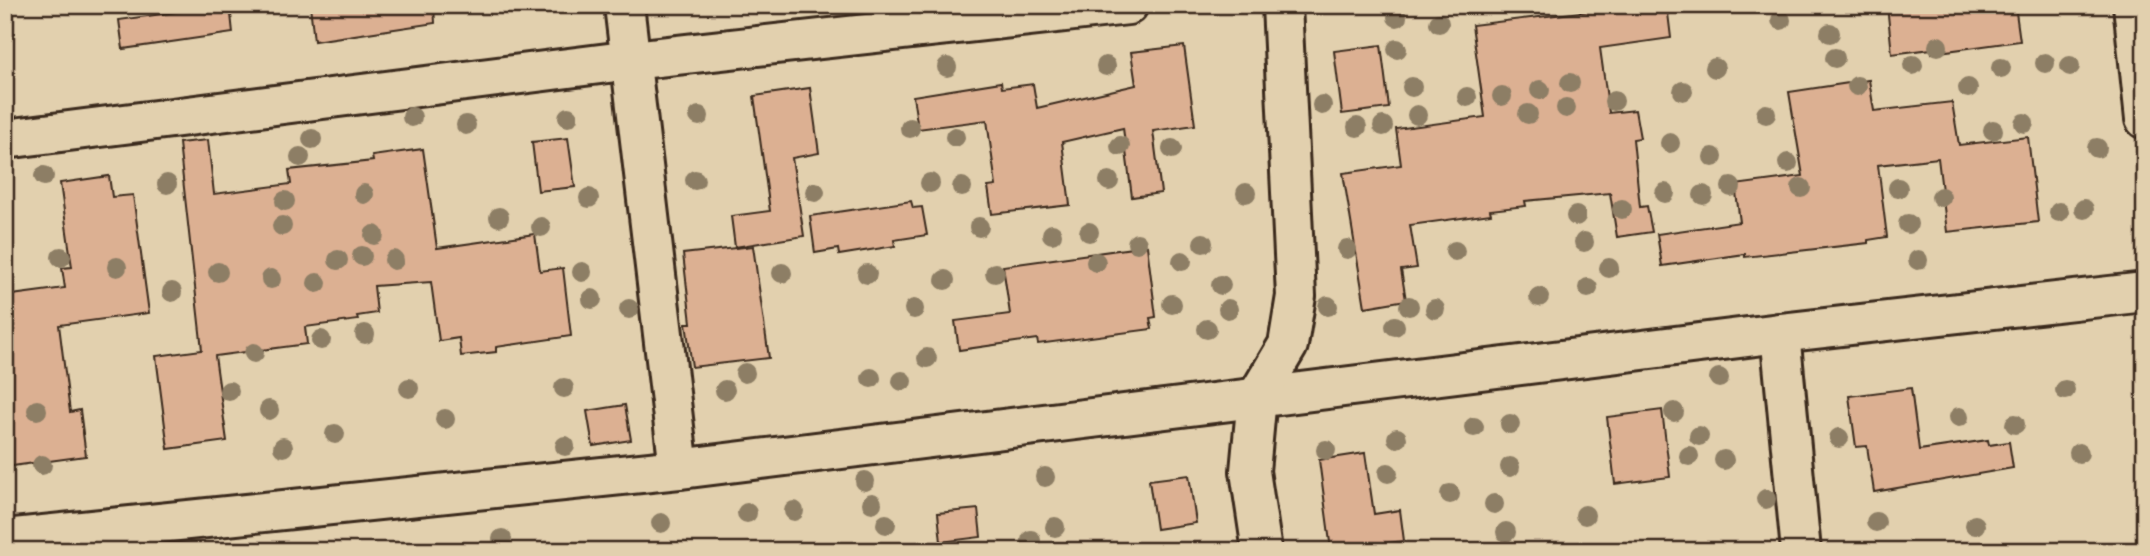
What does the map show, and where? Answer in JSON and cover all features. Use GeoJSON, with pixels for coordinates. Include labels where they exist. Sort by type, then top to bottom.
{"type":"FeatureCollection","features":[{"type":"Feature","properties":{"kind":"street"},"geometry":{"type":"LineString","coordinates":[[624,5],[679,469]]}},
{"type":"Feature","properties":{"kind":"street"},"geometry":{"type":"LineString","coordinates":[[5,139],[632,60],[1128,5]]}},
{"type":"Feature","properties":{"kind":"street"},"geometry":{"type":"LineString","coordinates":[[1262,551],[1250,471],[1258,397],[1287,345],[1296,296],[1282,5]]}},
{"type":"Feature","properties":{"kind":"street"},"geometry":{"type":"LineString","coordinates":[[2133,5],[2145,119]]}},
{"type":"Feature","properties":{"kind":"street"},"geometry":{"type":"LineString","coordinates":[[5,539],[679,469],[1780,332],[2145,292]]}},
{"type":"Feature","properties":{"kind":"street"},"geometry":{"type":"LineString","coordinates":[[1780,332],[1801,551]]}},
{"type":"Feature","properties":{"kind":"building"},"geometry":{"type":"Polygon","coordinates":[[[197,5],[230,5],[233,33],[123,49],[119,20],[198,9],[197,5]]]}},
{"type":"Feature","properties":{"kind":"building"},"geometry":{"type":"Polygon","coordinates":[[[310,5],[434,5],[435,23],[314,41],[310,5]]]}},
{"type":"Feature","properties":{"kind":"building"},"geometry":{"type":"Polygon","coordinates":[[[1639,5],[1667,5],[1671,38],[1600,48],[1609,113],[1635,110],[1640,138],[1633,139],[1640,207],[1647,206],[1652,232],[1617,237],[1610,193],[1525,201],[1526,206],[1490,210],[1491,214],[1410,225],[1417,268],[1401,270],[1406,300],[1365,307],[1343,173],[1401,165],[1396,129],[1485,117],[1472,25],[1639,5]]]}},
{"type":"Feature","properties":{"kind":"building"},"geometry":{"type":"Polygon","coordinates":[[[1887,5],[2015,5],[2020,41],[1932,53],[1932,49],[1892,54],[1887,5]]]}},
{"type":"Feature","properties":{"kind":"building"},"geometry":{"type":"Polygon","coordinates":[[[1381,45],[1389,108],[1342,114],[1334,51],[1381,45]]]}},
{"type":"Feature","properties":{"kind":"building"},"geometry":{"type":"Polygon","coordinates":[[[1184,46],[1195,125],[1153,131],[1161,193],[1132,197],[1123,128],[1062,142],[1070,205],[992,214],[988,187],[996,186],[987,120],[918,129],[913,96],[1001,82],[1002,88],[1033,84],[1037,108],[1136,85],[1131,52],[1184,46]]]}},
{"type":"Feature","properties":{"kind":"building"},"geometry":{"type":"Polygon","coordinates":[[[1869,80],[1874,111],[1952,102],[1959,145],[2028,137],[2038,222],[1947,232],[1938,158],[1878,165],[1887,237],[1868,240],[1868,243],[1745,257],[1745,254],[1662,266],[1657,234],[1740,222],[1735,185],[1803,176],[1789,92],[1869,80]]]}},
{"type":"Feature","properties":{"kind":"building"},"geometry":{"type":"Polygon","coordinates":[[[810,88],[819,153],[792,158],[804,236],[735,247],[731,216],[770,211],[754,96],[810,88]]]}},
{"type":"Feature","properties":{"kind":"building"},"geometry":{"type":"Polygon","coordinates":[[[568,138],[575,187],[538,191],[532,142],[568,138]]]}},
{"type":"Feature","properties":{"kind":"building"},"geometry":{"type":"Polygon","coordinates":[[[208,140],[214,194],[291,184],[289,170],[373,161],[372,156],[423,149],[437,248],[535,234],[540,271],[563,268],[571,336],[496,347],[496,352],[461,356],[459,338],[439,341],[431,282],[374,286],[377,313],[357,316],[358,320],[305,327],[307,344],[215,356],[227,441],[168,449],[156,356],[202,350],[179,143],[208,140]]]}},
{"type":"Feature","properties":{"kind":"building"},"geometry":{"type":"Polygon","coordinates":[[[109,176],[112,197],[133,195],[149,313],[59,325],[70,412],[80,410],[86,456],[5,467],[5,296],[65,288],[62,268],[72,267],[60,183],[109,176]]]}},
{"type":"Feature","properties":{"kind":"building"},"geometry":{"type":"Polygon","coordinates":[[[911,201],[913,208],[922,207],[927,235],[894,240],[895,246],[839,255],[838,249],[815,253],[810,216],[911,201]]]}},
{"type":"Feature","properties":{"kind":"building"},"geometry":{"type":"Polygon","coordinates":[[[753,246],[769,358],[692,367],[686,323],[691,323],[683,254],[753,246]]]}},
{"type":"Feature","properties":{"kind":"building"},"geometry":{"type":"Polygon","coordinates":[[[1147,246],[1156,317],[1150,318],[1152,329],[1038,344],[1037,339],[959,350],[955,321],[1010,314],[1003,266],[1147,246]]]}},
{"type":"Feature","properties":{"kind":"building"},"geometry":{"type":"Polygon","coordinates":[[[1911,388],[1919,450],[1988,440],[1989,445],[2009,442],[2013,468],[1874,492],[1867,446],[1856,447],[1849,396],[1911,388]]]}},
{"type":"Feature","properties":{"kind":"building"},"geometry":{"type":"Polygon","coordinates":[[[625,405],[631,440],[593,446],[587,411],[625,405]]]}},
{"type":"Feature","properties":{"kind":"building"},"geometry":{"type":"Polygon","coordinates":[[[1662,410],[1670,477],[1615,484],[1607,417],[1662,410]]]}},
{"type":"Feature","properties":{"kind":"building"},"geometry":{"type":"Polygon","coordinates":[[[1365,453],[1374,514],[1400,510],[1404,541],[1331,550],[1319,460],[1365,453]]]}},
{"type":"Feature","properties":{"kind":"building"},"geometry":{"type":"Polygon","coordinates":[[[1189,475],[1196,523],[1156,529],[1149,480],[1189,475]]]}},
{"type":"Feature","properties":{"kind":"building"},"geometry":{"type":"Polygon","coordinates":[[[978,509],[981,537],[941,542],[938,513],[978,509]]]}}]}
